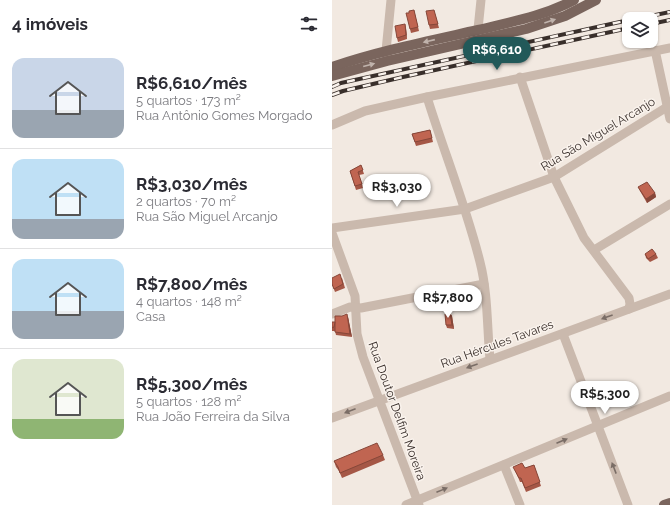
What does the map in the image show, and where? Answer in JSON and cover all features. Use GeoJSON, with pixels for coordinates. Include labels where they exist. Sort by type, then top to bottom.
{"type":"FeatureCollection","features":[{"type":"Feature","properties":{"kind":"main road"},"geometry":{"type":"LineString","coordinates":[[332,76],[386,56],[551,10],[574,0]]}},
{"type":"Feature","properties":{"kind":"main road"},"geometry":{"type":"LineString","coordinates":[[332,67],[526,29],[565,16],[596,0]]}},
{"type":"Feature","properties":{"kind":"main road"},"geometry":{"type":"LineString","coordinates":[[664,505],[670,503]]}},
{"type":"Feature","properties":{"kind":"street"},"geometry":{"type":"LineString","coordinates":[[386,56],[391,0]]}},
{"type":"Feature","properties":{"kind":"street"},"geometry":{"type":"LineString","coordinates":[[478,30],[481,0]]}},
{"type":"Feature","properties":{"kind":"street"},"geometry":{"type":"LineString","coordinates":[[332,124],[366,111],[427,97],[520,77],[670,48]]}},
{"type":"Feature","properties":{"kind":"street"},"geometry":{"type":"LineString","coordinates":[[655,50],[670,119]]}},
{"type":"Feature","properties":{"kind":"street"},"geometry":{"type":"LineString","coordinates":[[520,77],[554,177],[584,238],[629,298],[629,309]]}},
{"type":"Feature","properties":{"kind":"street"},"geometry":{"type":"LineString","coordinates":[[427,97],[465,209],[481,263],[490,359]]}},
{"type":"Feature","properties":{"kind":"street","name":"Rua São Miguel Arcanjo"},"geometry":{"type":"LineString","coordinates":[[332,228],[465,209],[554,177],[667,107]]}},
{"type":"Feature","properties":{"kind":"street"},"geometry":{"type":"LineString","coordinates":[[594,250],[670,204]]}},
{"type":"Feature","properties":{"kind":"street","name":"Rua Doutor Delfim Moreira"},"geometry":{"type":"LineString","coordinates":[[332,233],[355,296],[358,334],[363,357],[418,503]]}},
{"type":"Feature","properties":{"kind":"street"},"geometry":{"type":"LineString","coordinates":[[332,314],[350,307],[361,308],[484,284]]}},
{"type":"Feature","properties":{"kind":"street","name":"Rua Hércules Tavares"},"geometry":{"type":"LineString","coordinates":[[332,418],[670,294]]}},
{"type":"Feature","properties":{"kind":"street"},"geometry":{"type":"LineString","coordinates":[[563,334],[628,505]]}},
{"type":"Feature","properties":{"kind":"street"},"geometry":{"type":"LineString","coordinates":[[406,505],[418,503],[504,465],[670,396]]}},
{"type":"Feature","properties":{"kind":"street"},"geometry":{"type":"LineString","coordinates":[[504,465],[520,505]]}},
{"type":"Feature","properties":{"kind":"building"},"geometry":{"type":"Polygon","coordinates":[[[414,10],[418,27],[410,29],[406,13],[414,10]]]}},
{"type":"Feature","properties":{"kind":"building"},"geometry":{"type":"Polygon","coordinates":[[[434,10],[438,24],[429,25],[426,11],[434,10]]]}},
{"type":"Feature","properties":{"kind":"building"},"geometry":{"type":"Polygon","coordinates":[[[405,24],[406,35],[397,38],[395,26],[405,24]]]}},
{"type":"Feature","properties":{"kind":"building"},"geometry":{"type":"Polygon","coordinates":[[[430,130],[432,138],[415,142],[412,134],[430,130]]]}},
{"type":"Feature","properties":{"kind":"building"},"geometry":{"type":"Polygon","coordinates":[[[361,165],[363,170],[358,172],[362,184],[355,186],[350,171],[361,165]]]}},
{"type":"Feature","properties":{"kind":"building"},"geometry":{"type":"Polygon","coordinates":[[[647,182],[655,193],[646,199],[638,187],[647,182]]]}},
{"type":"Feature","properties":{"kind":"building"},"geometry":{"type":"Polygon","coordinates":[[[652,249],[656,254],[648,259],[645,254],[652,249]]]}},
{"type":"Feature","properties":{"kind":"building"},"geometry":{"type":"Polygon","coordinates":[[[340,274],[343,284],[334,289],[332,278],[340,274]]]}},
{"type":"Feature","properties":{"kind":"building"},"geometry":{"type":"Polygon","coordinates":[[[450,313],[452,325],[446,325],[445,314],[450,313]]]}},
{"type":"Feature","properties":{"kind":"building"},"geometry":{"type":"Polygon","coordinates":[[[347,314],[350,334],[335,332],[335,316],[347,314]]]}},
{"type":"Feature","properties":{"kind":"building"},"geometry":{"type":"Polygon","coordinates":[[[332,322],[335,322],[334,327],[332,328],[332,322]]]}},
{"type":"Feature","properties":{"kind":"building"},"geometry":{"type":"Polygon","coordinates":[[[377,443],[383,455],[340,473],[334,461],[377,443]]]}},
{"type":"Feature","properties":{"kind":"building"},"geometry":{"type":"Polygon","coordinates":[[[522,463],[525,468],[534,465],[540,482],[525,488],[521,478],[519,478],[513,467],[522,463]]]}},
{"type":"Feature","properties":{"kind":"railway"},"geometry":{"type":"LineString","coordinates":[[658,14],[670,12]]}},
{"type":"Feature","properties":{"kind":"railway"},"geometry":{"type":"LineString","coordinates":[[658,23],[670,20]]}},
{"type":"Feature","properties":{"kind":"railway"},"geometry":{"type":"LineString","coordinates":[[332,87],[341,83],[622,22]]}},
{"type":"Feature","properties":{"kind":"railway"},"geometry":{"type":"LineString","coordinates":[[332,95],[403,77],[622,30]]}}]}
